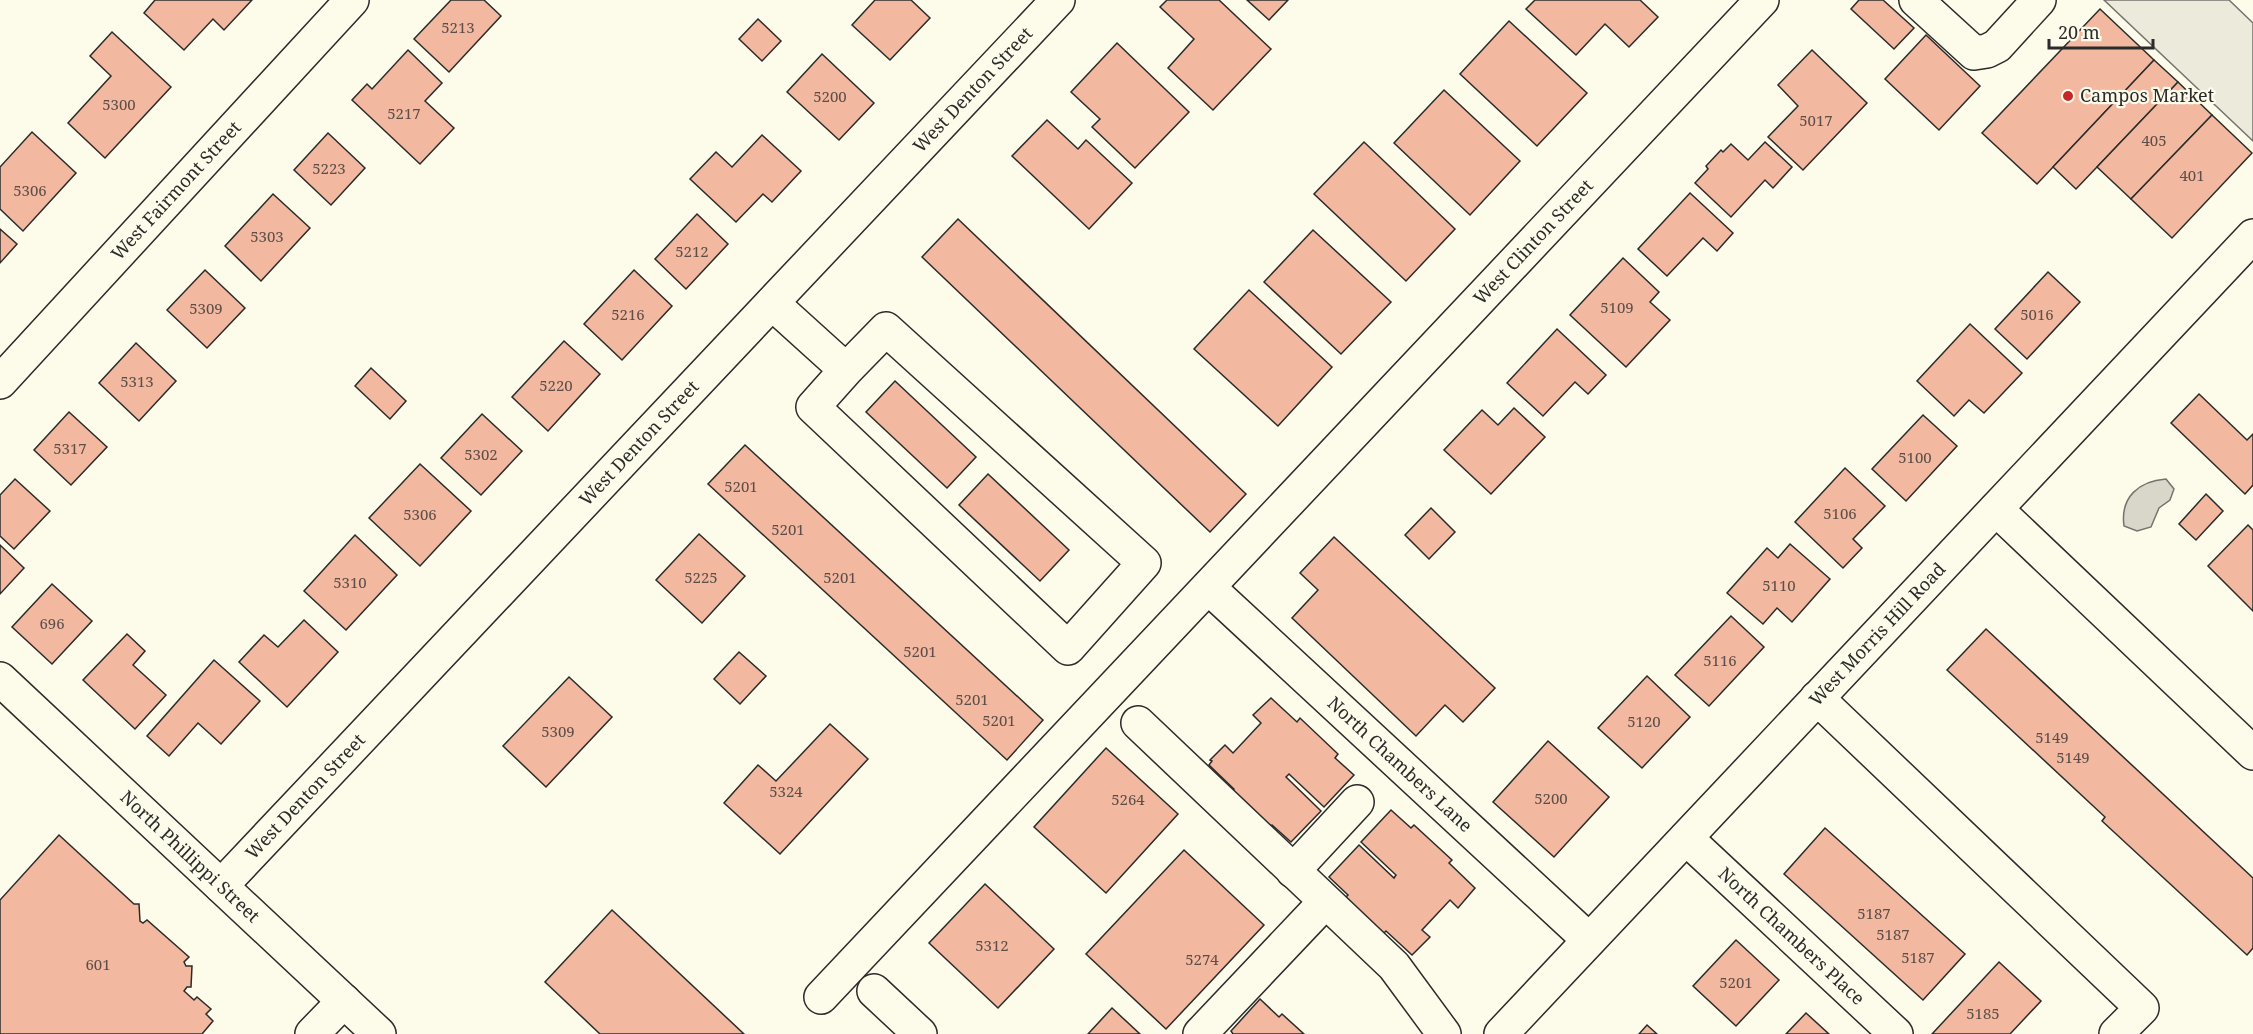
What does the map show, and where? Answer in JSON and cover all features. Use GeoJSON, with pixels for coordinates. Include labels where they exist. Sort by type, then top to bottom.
{"type":"FeatureCollection","features":[{"type":"Feature","properties":{"kind":"street","name":"West Fairmont Street"},"geometry":{"type":"LineString","coordinates":[[0,382],[352,0]]}},
{"type":"Feature","properties":{"kind":"street","name":"West Denton Street"},"geometry":{"type":"LineString","coordinates":[[221,886],[1058,0]]}},
{"type":"Feature","properties":{"kind":"street","name":"West Clinton Street"},"geometry":{"type":"LineString","coordinates":[[821,997],[1307,485],[1762,0]]}},
{"type":"Feature","properties":{"kind":"street"},"geometry":{"type":"LineString","coordinates":[[1916,0],[1974,53],[1987,51],[1997,46],[2039,0]]}},
{"type":"Feature","properties":{"kind":"street","name":"West Morris Hill Road"},"geometry":{"type":"LineString","coordinates":[[1501,1034],[2253,236]]}},
{"type":"Feature","properties":{"kind":"street"},"geometry":{"type":"LineString","coordinates":[[772,303],[846,370]]}},
{"type":"Feature","properties":{"kind":"street"},"geometry":{"type":"LineString","coordinates":[[886,329],[1144,563],[1068,648],[813,407],[846,370],[886,329]]}},
{"type":"Feature","properties":{"kind":"street"},"geometry":{"type":"LineString","coordinates":[[1996,509],[2253,753]]}},
{"type":"Feature","properties":{"kind":"street","name":"North Chambers Lane"},"geometry":{"type":"LineString","coordinates":[[1209,588],[1589,940]]}},
{"type":"Feature","properties":{"kind":"street","name":"North Phillippi Street"},"geometry":{"type":"LineString","coordinates":[[0,679],[379,1034]]}},
{"type":"Feature","properties":{"kind":"street"},"geometry":{"type":"LineString","coordinates":[[1817,698],[2142,1008],[2116,1034]]}},
{"type":"Feature","properties":{"kind":"street"},"geometry":{"type":"LineString","coordinates":[[1138,723],[1394,966],[1444,1034]]}},
{"type":"Feature","properties":{"kind":"street"},"geometry":{"type":"LineString","coordinates":[[1293,871],[1357,802]]}},
{"type":"Feature","properties":{"kind":"street","name":"North Chambers Place"},"geometry":{"type":"LineString","coordinates":[[1686,838],[1896,1034]]}},
{"type":"Feature","properties":{"kind":"street"},"geometry":{"type":"LineString","coordinates":[[1200,1034],[1325,902]]}},
{"type":"Feature","properties":{"kind":"street"},"geometry":{"type":"LineString","coordinates":[[873,991],[920,1034]]}},
{"type":"Feature","properties":{"kind":"street"},"geometry":{"type":"LineString","coordinates":[[312,1034],[344,1001]]}},
{"type":"Feature","properties":{"kind":"shaded area"},"geometry":{"type":"Polygon","coordinates":[[[2104,0],[2229,0],[2253,23],[2253,141],[2104,0]]]}},
{"type":"Feature","properties":{"kind":"shaded area"},"geometry":{"type":"Polygon","coordinates":[[[2166,479],[2174,489],[2170,500],[2159,508],[2151,527],[2137,531],[2124,526],[2125,507],[2133,492],[2147,483],[2166,479]]]}},
{"type":"Feature","properties":{"kind":"building"},"geometry":{"type":"Polygon","coordinates":[[[155,0],[252,0],[224,30],[213,19],[184,50],[144,13],[155,0]]]}},
{"type":"Feature","properties":{"kind":"building"},"geometry":{"type":"Polygon","coordinates":[[[451,0],[484,0],[501,16],[449,72],[414,39],[451,0]]]}},
{"type":"Feature","properties":{"kind":"building"},"geometry":{"type":"Polygon","coordinates":[[[875,0],[911,0],[930,18],[890,60],[852,25],[875,0]]]}},
{"type":"Feature","properties":{"kind":"building"},"geometry":{"type":"Polygon","coordinates":[[[1167,0],[1219,0],[1271,49],[1213,110],[1168,68],[1194,39],[1160,7],[1167,0]]]}},
{"type":"Feature","properties":{"kind":"building"},"geometry":{"type":"Polygon","coordinates":[[[1247,0],[1288,0],[1269,20],[1247,0]]]}},
{"type":"Feature","properties":{"kind":"building"},"geometry":{"type":"Polygon","coordinates":[[[1535,0],[1640,0],[1658,17],[1629,47],[1605,24],[1576,55],[1526,9],[1535,0]]]}},
{"type":"Feature","properties":{"kind":"building"},"geometry":{"type":"Polygon","coordinates":[[[1859,0],[1883,0],[1914,28],[1894,49],[1851,9],[1859,0]]]}},
{"type":"Feature","properties":{"kind":"building","name":"Campos Market"},"geometry":{"type":"Polygon","coordinates":[[[2100,9],[2154,60],[2037,184],[1982,133],[2100,9]]]}},
{"type":"Feature","properties":{"kind":"building"},"geometry":{"type":"Polygon","coordinates":[[[758,19],[781,41],[762,61],[739,39],[758,19]]]}},
{"type":"Feature","properties":{"kind":"building"},"geometry":{"type":"Polygon","coordinates":[[[1509,21],[1587,93],[1537,146],[1460,74],[1509,21]]]}},
{"type":"Feature","properties":{"kind":"building"},"geometry":{"type":"Polygon","coordinates":[[[112,32],[171,87],[105,158],[68,123],[111,76],[90,56],[112,32]]]}},
{"type":"Feature","properties":{"kind":"building"},"geometry":{"type":"Polygon","coordinates":[[[1926,35],[1980,86],[1939,130],[1885,79],[1926,35]]]}},
{"type":"Feature","properties":{"kind":"building"},"geometry":{"type":"Polygon","coordinates":[[[1117,43],[1189,112],[1135,168],[1092,127],[1100,119],[1071,92],[1117,43]]]}},
{"type":"Feature","properties":{"kind":"building"},"geometry":{"type":"Polygon","coordinates":[[[408,50],[442,83],[425,101],[454,128],[420,164],[352,100],[367,84],[372,89],[408,50]]]}},
{"type":"Feature","properties":{"kind":"building"},"geometry":{"type":"Polygon","coordinates":[[[1812,50],[1867,103],[1803,170],[1768,137],[1798,106],[1778,85],[1812,50]]]}},
{"type":"Feature","properties":{"kind":"building"},"geometry":{"type":"Polygon","coordinates":[[[822,54],[874,103],[839,140],[787,92],[822,54]]]}},
{"type":"Feature","properties":{"kind":"building"},"geometry":{"type":"Polygon","coordinates":[[[2154,60],[2178,82],[2076,189],[2053,167],[2154,60]]]}},
{"type":"Feature","properties":{"kind":"building"},"geometry":{"type":"Polygon","coordinates":[[[2178,82],[2212,115],[2131,199],[2097,167],[2178,82]]]}},
{"type":"Feature","properties":{"kind":"building"},"geometry":{"type":"Polygon","coordinates":[[[1444,90],[1520,161],[1470,215],[1394,143],[1444,90]]]}},
{"type":"Feature","properties":{"kind":"building"},"geometry":{"type":"Polygon","coordinates":[[[2212,115],[2252,153],[2172,238],[2131,199],[2212,115]]]}},
{"type":"Feature","properties":{"kind":"building"},"geometry":{"type":"Polygon","coordinates":[[[1047,120],[1078,149],[1086,140],[1132,183],[1089,229],[1012,156],[1047,120]]]}},
{"type":"Feature","properties":{"kind":"building"},"geometry":{"type":"Polygon","coordinates":[[[32,132],[76,173],[23,231],[0,209],[0,167],[32,132]]]}},
{"type":"Feature","properties":{"kind":"building"},"geometry":{"type":"Polygon","coordinates":[[[328,133],[365,168],[331,205],[294,170],[328,133]]]}},
{"type":"Feature","properties":{"kind":"building"},"geometry":{"type":"Polygon","coordinates":[[[762,135],[801,171],[772,202],[763,194],[736,222],[690,179],[716,152],[732,167],[762,135]]]}},
{"type":"Feature","properties":{"kind":"building"},"geometry":{"type":"Polygon","coordinates":[[[1364,142],[1455,229],[1406,281],[1314,194],[1364,142]]]}},
{"type":"Feature","properties":{"kind":"building"},"geometry":{"type":"Polygon","coordinates":[[[1765,142],[1792,167],[1773,188],[1765,180],[1731,217],[1695,183],[1708,169],[1706,166],[1721,150],[1723,152],[1731,144],[1748,160],[1765,142]]]}},
{"type":"Feature","properties":{"kind":"building"},"geometry":{"type":"Polygon","coordinates":[[[1690,193],[1733,233],[1717,251],[1703,238],[1667,276],[1638,249],[1690,193]]]}},
{"type":"Feature","properties":{"kind":"building"},"geometry":{"type":"Polygon","coordinates":[[[273,194],[310,228],[261,281],[225,246],[273,194]]]}},
{"type":"Feature","properties":{"kind":"building"},"geometry":{"type":"Polygon","coordinates":[[[697,214],[728,244],[686,289],[655,259],[697,214]]]}},
{"type":"Feature","properties":{"kind":"building"},"geometry":{"type":"Polygon","coordinates":[[[958,219],[1246,494],[1210,532],[922,257],[958,219]]]}},
{"type":"Feature","properties":{"kind":"building"},"geometry":{"type":"Polygon","coordinates":[[[0,229],[17,244],[0,263],[0,229]]]}},
{"type":"Feature","properties":{"kind":"building"},"geometry":{"type":"Polygon","coordinates":[[[1313,230],[1391,302],[1341,354],[1264,282],[1313,230]]]}},
{"type":"Feature","properties":{"kind":"building"},"geometry":{"type":"Polygon","coordinates":[[[1623,258],[1659,292],[1650,302],[1670,320],[1626,367],[1570,315],[1623,258]]]}},
{"type":"Feature","properties":{"kind":"building"},"geometry":{"type":"Polygon","coordinates":[[[205,270],[245,308],[207,348],[167,310],[205,270]]]}},
{"type":"Feature","properties":{"kind":"building"},"geometry":{"type":"Polygon","coordinates":[[[634,270],[672,306],[622,360],[584,324],[634,270]]]}},
{"type":"Feature","properties":{"kind":"building"},"geometry":{"type":"Polygon","coordinates":[[[2048,272],[2080,302],[2027,359],[1995,329],[2048,272]]]}},
{"type":"Feature","properties":{"kind":"building"},"geometry":{"type":"Polygon","coordinates":[[[1249,290],[1332,367],[1278,426],[1194,349],[1249,290]]]}},
{"type":"Feature","properties":{"kind":"building"},"geometry":{"type":"Polygon","coordinates":[[[1970,324],[2022,373],[1984,413],[1969,400],[1954,416],[1917,381],[1970,324]]]}},
{"type":"Feature","properties":{"kind":"building"},"geometry":{"type":"Polygon","coordinates":[[[1557,329],[1606,375],[1588,394],[1575,382],[1543,416],[1507,383],[1557,329]]]}},
{"type":"Feature","properties":{"kind":"building"},"geometry":{"type":"Polygon","coordinates":[[[564,341],[600,374],[548,431],[512,397],[564,341]]]}},
{"type":"Feature","properties":{"kind":"building"},"geometry":{"type":"Polygon","coordinates":[[[136,343],[176,381],[139,421],[99,383],[136,343]]]}},
{"type":"Feature","properties":{"kind":"building"},"geometry":{"type":"Polygon","coordinates":[[[371,368],[406,401],[390,419],[355,386],[371,368]]]}},
{"type":"Feature","properties":{"kind":"building"},"geometry":{"type":"Polygon","coordinates":[[[895,381],[976,457],[947,488],[866,412],[895,381]]]}},
{"type":"Feature","properties":{"kind":"building"},"geometry":{"type":"Polygon","coordinates":[[[2199,394],[2247,440],[2253,434],[2253,485],[2245,494],[2171,423],[2199,394]]]}},
{"type":"Feature","properties":{"kind":"building"},"geometry":{"type":"Polygon","coordinates":[[[1514,408],[1545,437],[1491,494],[1444,450],[1482,410],[1498,425],[1514,408]]]}},
{"type":"Feature","properties":{"kind":"building"},"geometry":{"type":"Polygon","coordinates":[[[69,412],[107,447],[71,485],[34,450],[69,412]]]}},
{"type":"Feature","properties":{"kind":"building"},"geometry":{"type":"Polygon","coordinates":[[[482,414],[522,451],[481,495],[441,458],[482,414]]]}},
{"type":"Feature","properties":{"kind":"building"},"geometry":{"type":"Polygon","coordinates":[[[1923,415],[1957,446],[1906,501],[1872,469],[1923,415]]]}},
{"type":"Feature","properties":{"kind":"building"},"geometry":{"type":"Polygon","coordinates":[[[745,445],[1043,720],[1007,760],[708,484],[745,445]]]}},
{"type":"Feature","properties":{"kind":"building"},"geometry":{"type":"Polygon","coordinates":[[[420,464],[471,511],[420,566],[369,518],[420,464]]]}},
{"type":"Feature","properties":{"kind":"building"},"geometry":{"type":"Polygon","coordinates":[[[1845,468],[1885,506],[1853,539],[1862,548],[1843,568],[1795,522],[1845,468]]]}},
{"type":"Feature","properties":{"kind":"building"},"geometry":{"type":"Polygon","coordinates":[[[988,474],[1069,550],[1040,581],[959,505],[988,474]]]}},
{"type":"Feature","properties":{"kind":"building"},"geometry":{"type":"Polygon","coordinates":[[[15,479],[50,511],[14,549],[0,536],[0,495],[15,479]]]}},
{"type":"Feature","properties":{"kind":"building"},"geometry":{"type":"Polygon","coordinates":[[[2206,494],[2223,511],[2196,540],[2179,524],[2206,494]]]}},
{"type":"Feature","properties":{"kind":"building"},"geometry":{"type":"Polygon","coordinates":[[[1431,508],[1455,532],[1429,559],[1405,535],[1431,508]]]}},
{"type":"Feature","properties":{"kind":"building"},"geometry":{"type":"Polygon","coordinates":[[[2248,525],[2253,530],[2253,611],[2208,566],[2248,525]]]}},
{"type":"Feature","properties":{"kind":"building"},"geometry":{"type":"Polygon","coordinates":[[[699,534],[745,576],[702,623],[656,580],[699,534]]]}},
{"type":"Feature","properties":{"kind":"building"},"geometry":{"type":"Polygon","coordinates":[[[355,535],[397,575],[346,630],[304,591],[355,535]]]}},
{"type":"Feature","properties":{"kind":"building"},"geometry":{"type":"Polygon","coordinates":[[[1334,537],[1495,688],[1463,722],[1445,705],[1416,736],[1292,618],[1318,590],[1300,573],[1334,537]]]}},
{"type":"Feature","properties":{"kind":"building"},"geometry":{"type":"Polygon","coordinates":[[[1790,544],[1830,579],[1792,622],[1777,608],[1763,624],[1727,593],[1767,548],[1778,558],[1790,544]]]}},
{"type":"Feature","properties":{"kind":"building"},"geometry":{"type":"Polygon","coordinates":[[[0,545],[24,568],[0,594],[0,545]]]}},
{"type":"Feature","properties":{"kind":"building"},"geometry":{"type":"Polygon","coordinates":[[[52,584],[92,621],[52,664],[12,627],[52,584]]]}},
{"type":"Feature","properties":{"kind":"building"},"geometry":{"type":"Polygon","coordinates":[[[1731,616],[1764,647],[1709,706],[1675,675],[1731,616]]]}},
{"type":"Feature","properties":{"kind":"building"},"geometry":{"type":"Polygon","coordinates":[[[304,620],[338,652],[287,707],[239,662],[264,635],[278,647],[304,620]]]}},
{"type":"Feature","properties":{"kind":"building"},"geometry":{"type":"Polygon","coordinates":[[[1986,629],[2253,878],[2253,948],[2247,955],[2102,821],[2105,817],[1947,670],[1986,629]]]}},
{"type":"Feature","properties":{"kind":"building"},"geometry":{"type":"Polygon","coordinates":[[[127,634],[145,651],[133,665],[166,695],[135,729],[83,680],[127,634]]]}},
{"type":"Feature","properties":{"kind":"building"},"geometry":{"type":"Polygon","coordinates":[[[739,652],[766,676],[740,704],[714,679],[739,652]]]}},
{"type":"Feature","properties":{"kind":"building"},"geometry":{"type":"Polygon","coordinates":[[[214,660],[260,701],[221,744],[198,723],[169,756],[147,736],[214,660]]]}},
{"type":"Feature","properties":{"kind":"building"},"geometry":{"type":"Polygon","coordinates":[[[1647,676],[1690,717],[1642,768],[1598,728],[1647,676]]]}},
{"type":"Feature","properties":{"kind":"building"},"geometry":{"type":"Polygon","coordinates":[[[569,677],[612,717],[546,787],[503,746],[569,677]]]}},
{"type":"Feature","properties":{"kind":"building"},"geometry":{"type":"Polygon","coordinates":[[[1271,698],[1297,722],[1300,718],[1338,754],[1335,758],[1354,775],[1324,807],[1289,774],[1286,777],[1321,811],[1291,842],[1272,825],[1269,828],[1231,793],[1234,789],[1209,765],[1212,761],[1210,760],[1225,745],[1233,753],[1261,723],[1253,715],[1271,698]]]}},
{"type":"Feature","properties":{"kind":"building"},"geometry":{"type":"Polygon","coordinates":[[[830,724],[868,759],[780,854],[724,803],[758,765],[776,781],[830,724]]]}},
{"type":"Feature","properties":{"kind":"building"},"geometry":{"type":"Polygon","coordinates":[[[1548,741],[1609,797],[1554,857],[1493,802],[1548,741]]]}},
{"type":"Feature","properties":{"kind":"building"},"geometry":{"type":"Polygon","coordinates":[[[1106,748],[1178,814],[1106,893],[1034,827],[1106,748]]]}},
{"type":"Feature","properties":{"kind":"building"},"geometry":{"type":"Polygon","coordinates":[[[1391,810],[1411,828],[1414,825],[1452,860],[1449,863],[1475,888],[1458,908],[1450,900],[1422,930],[1430,937],[1412,955],[1386,931],[1383,934],[1345,898],[1348,895],[1329,877],[1359,845],[1394,878],[1396,875],[1361,842],[1391,810]]]}},
{"type":"Feature","properties":{"kind":"building"},"geometry":{"type":"Polygon","coordinates":[[[1825,828],[1965,954],[1923,1000],[1784,874],[1825,828]]]}},
{"type":"Feature","properties":{"kind":"building"},"geometry":{"type":"Polygon","coordinates":[[[59,835],[134,904],[139,904],[140,921],[143,923],[147,920],[189,957],[184,962],[186,966],[192,966],[191,987],[187,987],[184,991],[194,1000],[197,997],[211,1009],[206,1014],[213,1021],[202,1034],[0,1034],[0,900],[59,835]]]}},
{"type":"Feature","properties":{"kind":"building"},"geometry":{"type":"Polygon","coordinates":[[[1184,850],[1264,925],[1166,1029],[1086,954],[1184,850]]]}},
{"type":"Feature","properties":{"kind":"building"},"geometry":{"type":"Polygon","coordinates":[[[985,884],[1054,949],[998,1008],[929,943],[985,884]]]}},
{"type":"Feature","properties":{"kind":"building"},"geometry":{"type":"Polygon","coordinates":[[[612,910],[744,1034],[600,1034],[545,982],[612,910]]]}},
{"type":"Feature","properties":{"kind":"building"},"geometry":{"type":"Polygon","coordinates":[[[1736,940],[1779,980],[1736,1026],[1693,986],[1736,940]]]}},
{"type":"Feature","properties":{"kind":"building"},"geometry":{"type":"Polygon","coordinates":[[[1999,962],[2041,1001],[2010,1034],[1932,1034],[1999,962]]]}},
{"type":"Feature","properties":{"kind":"building"},"geometry":{"type":"Polygon","coordinates":[[[1260,999],[1279,1017],[1282,1014],[1304,1034],[1233,1034],[1231,1031],[1260,999]]]}},
{"type":"Feature","properties":{"kind":"building"},"geometry":{"type":"Polygon","coordinates":[[[1112,1008],[1140,1034],[1088,1034],[1112,1008]]]}},
{"type":"Feature","properties":{"kind":"building"},"geometry":{"type":"Polygon","coordinates":[[[1806,1013],[1829,1034],[1786,1034],[1806,1013]]]}},
{"type":"Feature","properties":{"kind":"building"},"geometry":{"type":"Polygon","coordinates":[[[1647,1025],[1657,1034],[1639,1034],[1647,1025]]]}},
{"type":"Feature","properties":{"kind":"place","name":"Campos Market"},"geometry":{"type":"Point","coordinates":[2068,96]}}]}
